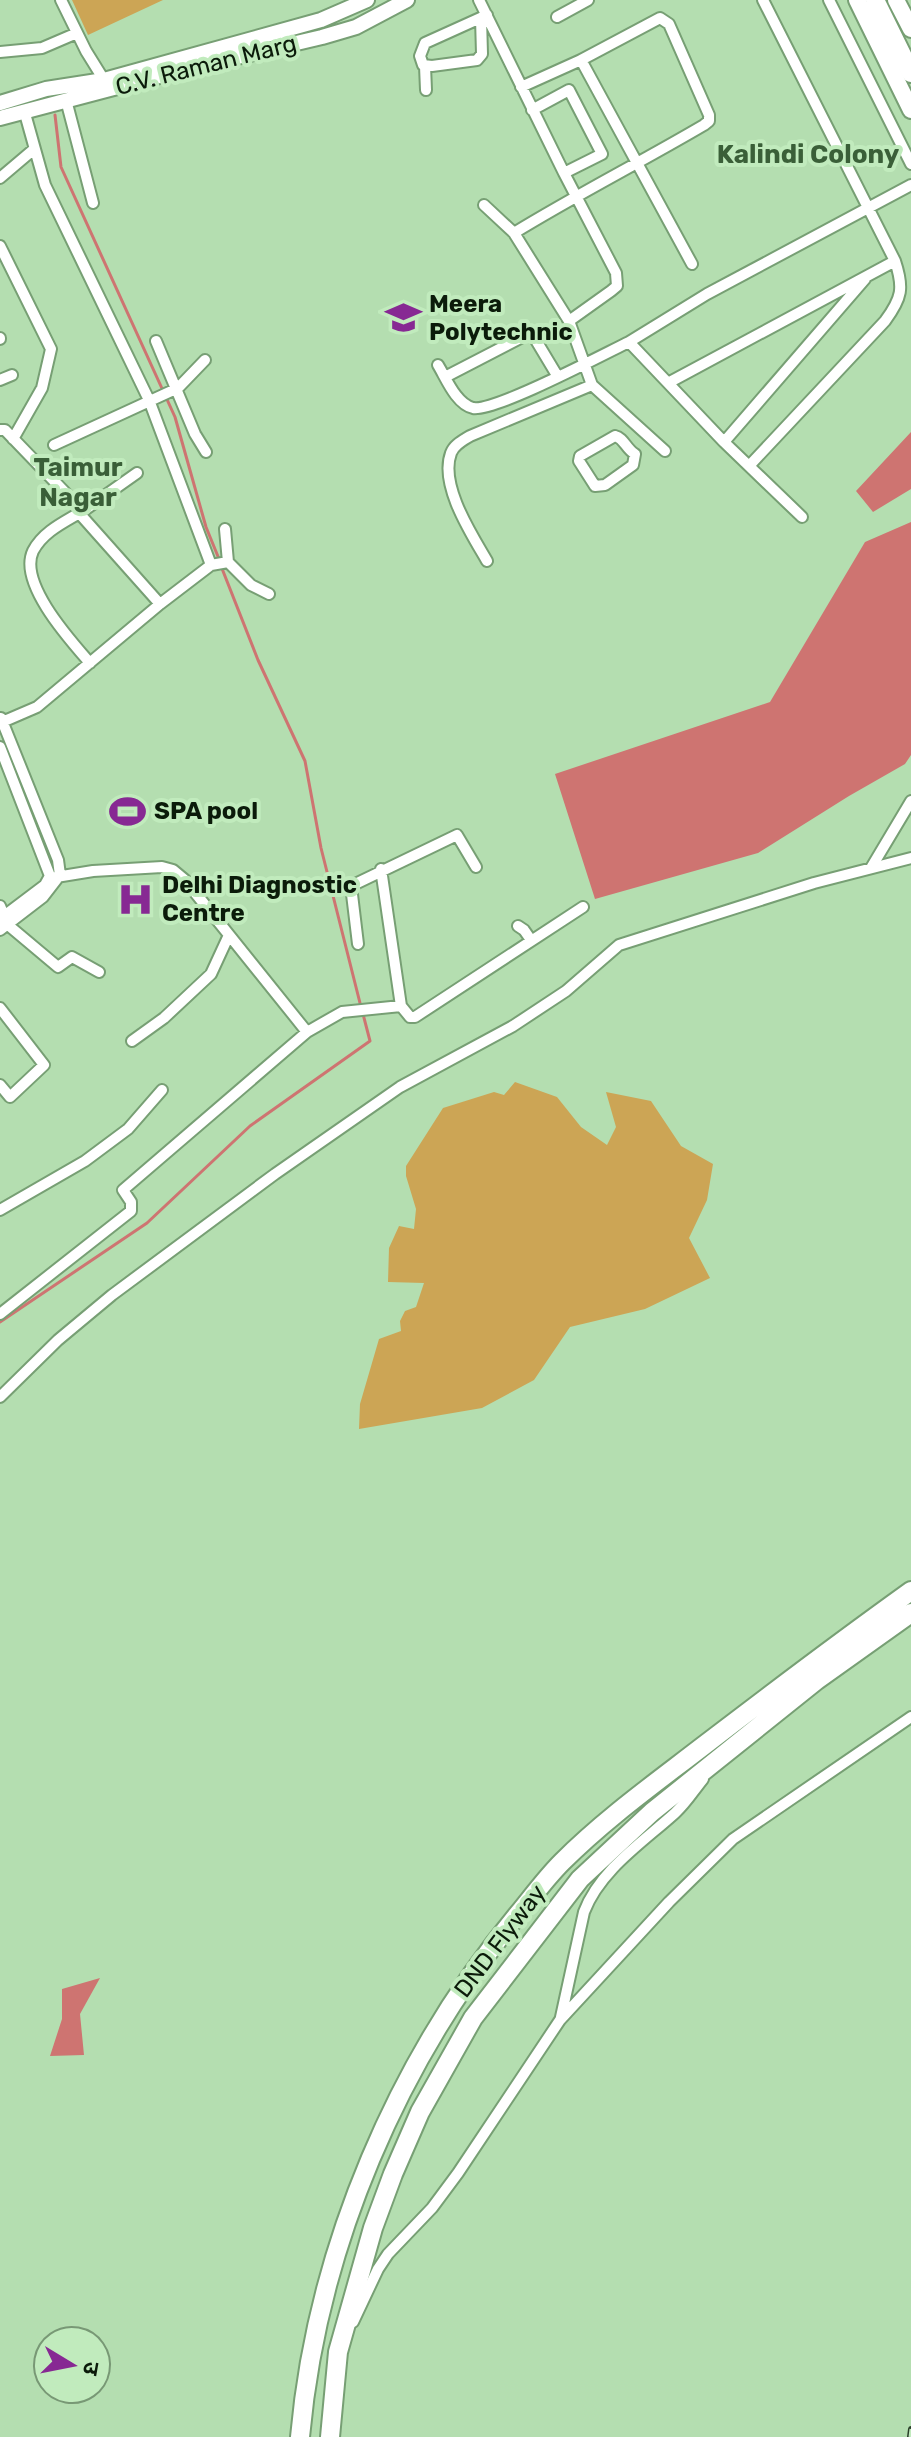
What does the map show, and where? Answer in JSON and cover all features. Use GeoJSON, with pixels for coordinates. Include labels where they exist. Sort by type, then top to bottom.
{"type":"FeatureCollection","features":[{"type":"Feature","properties":{"kind":"highway"},"geometry":{"type":"LineString","coordinates":[[887,0],[911,47]]}},
{"type":"Feature","properties":{"kind":"highway"},"geometry":{"type":"LineString","coordinates":[[866,2],[911,73]]}},
{"type":"Feature","properties":{"kind":"highway","name":"DND Flyway"},"geometry":{"type":"LineString","coordinates":[[300,2437],[318,2317],[350,2214],[371,2159],[399,2096],[456,1998],[501,1935],[559,1865],[608,1819],[911,1591]]}},
{"type":"Feature","properties":{"kind":"highway","name":"DND Flyway"},"geometry":{"type":"LineString","coordinates":[[330,2437],[338,2352],[362,2260],[393,2174],[420,2112],[473,2018],[580,1879],[652,1812],[817,1680],[911,1613]]}},
{"type":"Feature","properties":{"kind":"main road","name":"C.V. Raman Marg"},"geometry":{"type":"LineString","coordinates":[[0,103],[46,89],[104,80],[321,20],[340,8],[367,0]]}},
{"type":"Feature","properties":{"kind":"main road","name":"C.V. Raman Marg"},"geometry":{"type":"LineString","coordinates":[[0,118],[344,30],[407,0]]}},
{"type":"Feature","properties":{"kind":"main road"},"geometry":{"type":"LineString","coordinates":[[896,0],[911,29]]}},
{"type":"Feature","properties":{"kind":"main road"},"geometry":{"type":"LineString","coordinates":[[866,2],[911,110]]}},
{"type":"Feature","properties":{"kind":"main road"},"geometry":{"type":"LineString","coordinates":[[340,8],[344,30]]}},
{"type":"Feature","properties":{"kind":"street"},"geometry":{"type":"LineString","coordinates":[[61,0],[104,80]]}},
{"type":"Feature","properties":{"kind":"street"},"geometry":{"type":"LineString","coordinates":[[479,0],[484,16],[618,279],[617,286],[569,321]]}},
{"type":"Feature","properties":{"kind":"street"},"geometry":{"type":"LineString","coordinates":[[557,17],[588,0]]}},
{"type":"Feature","properties":{"kind":"street"},"geometry":{"type":"LineString","coordinates":[[749,466],[895,308],[901,280],[895,261],[763,0]]}},
{"type":"Feature","properties":{"kind":"street"},"geometry":{"type":"LineString","coordinates":[[829,0],[911,164]]}},
{"type":"Feature","properties":{"kind":"street"},"geometry":{"type":"LineString","coordinates":[[425,66],[477,60],[482,54],[484,16]]}},
{"type":"Feature","properties":{"kind":"street"},"geometry":{"type":"LineString","coordinates":[[426,90],[425,66],[420,56],[425,43],[484,16]]}},
{"type":"Feature","properties":{"kind":"street"},"geometry":{"type":"LineString","coordinates":[[514,233],[709,121],[707,109],[669,24],[660,18],[653,19],[581,60],[521,87]]}},
{"type":"Feature","properties":{"kind":"street"},"geometry":{"type":"LineString","coordinates":[[0,52],[42,48],[77,33]]}},
{"type":"Feature","properties":{"kind":"street"},"geometry":{"type":"LineString","coordinates":[[581,60],[692,264]]}},
{"type":"Feature","properties":{"kind":"street"},"geometry":{"type":"LineString","coordinates":[[532,110],[569,90],[602,154],[564,173]]}},
{"type":"Feature","properties":{"kind":"street"},"geometry":{"type":"LineString","coordinates":[[66,100],[93,203]]}},
{"type":"Feature","properties":{"kind":"street"},"geometry":{"type":"LineString","coordinates":[[24,110],[45,185],[164,394],[206,452]]}},
{"type":"Feature","properties":{"kind":"street"},"geometry":{"type":"LineString","coordinates":[[0,178],[33,150]]}},
{"type":"Feature","properties":{"kind":"street"},"geometry":{"type":"LineString","coordinates":[[438,365],[463,402],[472,408],[498,402],[629,342],[707,294],[911,185]]}},
{"type":"Feature","properties":{"kind":"street"},"geometry":{"type":"LineString","coordinates":[[484,205],[514,233],[569,321],[592,385],[665,451]]}},
{"type":"Feature","properties":{"kind":"street"},"geometry":{"type":"LineString","coordinates":[[0,246],[51,349],[42,388],[13,439]]}},
{"type":"Feature","properties":{"kind":"street"},"geometry":{"type":"LineString","coordinates":[[668,383],[895,261]]}},
{"type":"Feature","properties":{"kind":"street"},"geometry":{"type":"LineString","coordinates":[[724,442],[869,274]]}},
{"type":"Feature","properties":{"kind":"street"},"geometry":{"type":"LineString","coordinates":[[445,377],[528,334],[534,337],[558,377]]}},
{"type":"Feature","properties":{"kind":"street"},"geometry":{"type":"LineString","coordinates":[[156,341],[164,394],[219,564],[269,594]]}},
{"type":"Feature","properties":{"kind":"street"},"geometry":{"type":"LineString","coordinates":[[629,342],[724,442],[802,517]]}},
{"type":"Feature","properties":{"kind":"street"},"geometry":{"type":"LineString","coordinates":[[54,445],[164,394],[205,360]]}},
{"type":"Feature","properties":{"kind":"street"},"geometry":{"type":"LineString","coordinates":[[0,380],[12,375]]}},
{"type":"Feature","properties":{"kind":"street"},"geometry":{"type":"LineString","coordinates":[[487,561],[465,523],[452,492],[449,476],[451,454],[457,444],[470,436],[592,385]]}},
{"type":"Feature","properties":{"kind":"street"},"geometry":{"type":"LineString","coordinates":[[0,430],[5,430],[81,512],[160,604]]}},
{"type":"Feature","properties":{"kind":"street"},"geometry":{"type":"LineString","coordinates":[[615,436],[622,439],[635,454],[633,465],[627,471],[599,486],[592,484],[579,461],[582,453],[615,436]]}},
{"type":"Feature","properties":{"kind":"street"},"geometry":{"type":"LineString","coordinates":[[635,454],[656,443]]}},
{"type":"Feature","properties":{"kind":"street"},"geometry":{"type":"LineString","coordinates":[[90,663],[49,612],[30,562],[37,545],[58,524],[137,473]]}},
{"type":"Feature","properties":{"kind":"street"},"geometry":{"type":"LineString","coordinates":[[99,972],[72,957],[58,967],[2,919],[43,897],[54,878],[58,860],[1,721],[37,707],[160,604],[219,564],[225,529]]}},
{"type":"Feature","properties":{"kind":"street"},"geometry":{"type":"LineString","coordinates":[[0,747],[54,878]]}},
{"type":"Feature","properties":{"kind":"street"},"geometry":{"type":"LineString","coordinates":[[871,868],[911,801]]}},
{"type":"Feature","properties":{"kind":"street"},"geometry":{"type":"LineString","coordinates":[[358,944],[351,886],[457,835],[476,867]]}},
{"type":"Feature","properties":{"kind":"street"},"geometry":{"type":"LineString","coordinates":[[0,1397],[58,1340],[112,1295],[275,1174],[400,1087],[513,1026],[566,991],[619,945],[814,883],[911,858]]}},
{"type":"Feature","properties":{"kind":"street"},"geometry":{"type":"LineString","coordinates":[[54,878],[93,871],[166,867],[185,880],[307,1032]]}},
{"type":"Feature","properties":{"kind":"street"},"geometry":{"type":"LineString","coordinates":[[381,869],[401,1006],[410,1017],[415,1017],[583,907]]}},
{"type":"Feature","properties":{"kind":"street"},"geometry":{"type":"LineString","coordinates":[[518,926],[531,940]]}},
{"type":"Feature","properties":{"kind":"street"},"geometry":{"type":"LineString","coordinates":[[132,1041],[164,1018],[211,974],[229,935]]}},
{"type":"Feature","properties":{"kind":"street"},"geometry":{"type":"LineString","coordinates":[[0,1314],[131,1211],[131,1202],[123,1190],[307,1032],[337,1014],[401,1006]]}},
{"type":"Feature","properties":{"kind":"street"},"geometry":{"type":"LineString","coordinates":[[0,1008],[44,1065],[10,1097],[0,1085]]}},
{"type":"Feature","properties":{"kind":"street"},"geometry":{"type":"LineString","coordinates":[[0,1210],[85,1161],[128,1129],[162,1090]]}},
{"type":"Feature","properties":{"kind":"street"},"geometry":{"type":"LineString","coordinates":[[342,2338],[388,2254],[432,2208],[458,2173],[560,2020],[669,1902],[733,1839],[911,1717]]}},
{"type":"Feature","properties":{"kind":"street"},"geometry":{"type":"LineString","coordinates":[[560,2020],[590,1896],[638,1845],[679,1810],[716,1762]]}},
{"type":"Feature","properties":{"kind":"shaded area"},"geometry":{"type":"Polygon","coordinates":[[[72,0],[163,0],[88,35],[72,0]]]}},
{"type":"Feature","properties":{"kind":"shaded area"},"geometry":{"type":"Polygon","coordinates":[[[911,432],[911,489],[873,512],[856,491],[911,432]]]}},
{"type":"Feature","properties":{"kind":"shaded area"},"geometry":{"type":"Polygon","coordinates":[[[911,522],[911,755],[905,764],[758,853],[595,899],[555,774],[770,702],[865,542],[911,522]]]}},
{"type":"Feature","properties":{"kind":"shaded area"},"geometry":{"type":"Polygon","coordinates":[[[515,1082],[557,1097],[581,1127],[607,1145],[616,1127],[606,1092],[651,1101],[681,1146],[713,1164],[707,1200],[689,1238],[710,1278],[645,1309],[570,1327],[534,1380],[482,1408],[359,1429],[360,1404],[379,1339],[401,1331],[400,1321],[405,1311],[416,1307],[424,1283],[388,1282],[389,1248],[399,1226],[414,1229],[416,1209],[406,1166],[443,1108],[494,1092],[504,1095],[515,1082]]]}},
{"type":"Feature","properties":{"kind":"shaded area"},"geometry":{"type":"Polygon","coordinates":[[[100,1978],[80,2014],[84,2055],[50,2056],[62,2019],[62,1989],[100,1978]]]}},
{"type":"Feature","properties":{"kind":"waterway"},"geometry":{"type":"LineString","coordinates":[[55,115],[61,167],[175,417],[206,527],[219,559]]}},
{"type":"Feature","properties":{"kind":"waterway"},"geometry":{"type":"LineString","coordinates":[[221,566],[258,660],[305,761],[321,848],[361,1007]]}},
{"type":"Feature","properties":{"kind":"waterway"},"geometry":{"type":"LineString","coordinates":[[0,1322],[147,1223],[250,1126],[370,1041],[363,1014]]}},
{"type":"Feature","properties":{"kind":"railway"},"geometry":{"type":"LineString","coordinates":[[910,2437],[911,2429]]}},
{"type":"Feature","properties":{"kind":"place","name":"Meera Polytechnic"},"geometry":{"type":"Point","coordinates":[403,318]}},
{"type":"Feature","properties":{"kind":"place","name":"SPA pool"},"geometry":{"type":"Point","coordinates":[128,811]}},
{"type":"Feature","properties":{"kind":"place","name":"Delhi Diagnostic Centre"},"geometry":{"type":"Point","coordinates":[136,899]}},
{"type":"Feature","properties":{"kind":"district","name":"Kalindi Colony"},"geometry":{"type":"Point","coordinates":[808,154]}},
{"type":"Feature","properties":{"kind":"district","name":"Taimur Nagar"},"geometry":{"type":"Point","coordinates":[78,482]}}]}
